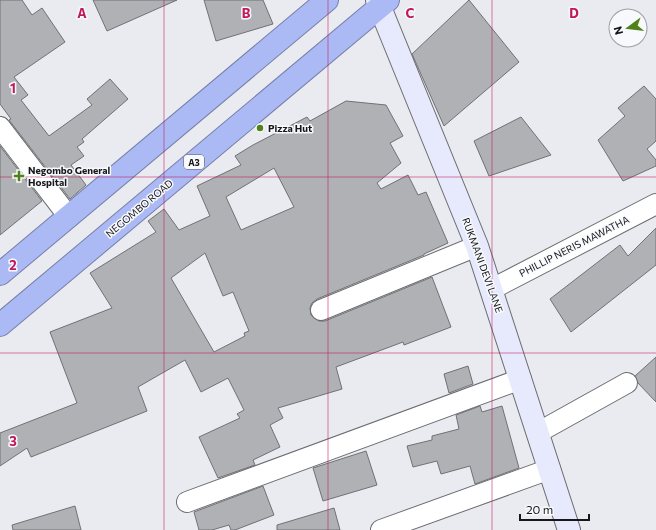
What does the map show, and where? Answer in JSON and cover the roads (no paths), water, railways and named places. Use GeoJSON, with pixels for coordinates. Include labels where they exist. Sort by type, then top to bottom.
{"type":"FeatureCollection","features":[{"type":"Feature","properties":{"kind":"highway"},"geometry":{"type":"LineString","coordinates":[[0,274],[327,0]]}},
{"type":"Feature","properties":{"kind":"highway","name":"NEGOMBO ROAD"},"geometry":{"type":"LineString","coordinates":[[0,325],[382,2]]}},
{"type":"Feature","properties":{"kind":"street","name":"RUKMANI DEVI LANE"},"geometry":{"type":"LineString","coordinates":[[382,2],[478,246],[539,432],[569,530]]}},
{"type":"Feature","properties":{"kind":"street"},"geometry":{"type":"LineString","coordinates":[[0,127],[69,217]]}},
{"type":"Feature","properties":{"kind":"street","name":"PHILLIP NERIS MAWATHA"},"geometry":{"type":"LineString","coordinates":[[492,289],[656,204]]}},
{"type":"Feature","properties":{"kind":"street"},"geometry":{"type":"LineString","coordinates":[[321,310],[478,246]]}},
{"type":"Feature","properties":{"kind":"street"},"geometry":{"type":"LineString","coordinates":[[187,502],[521,378]]}},
{"type":"Feature","properties":{"kind":"street"},"geometry":{"type":"LineString","coordinates":[[539,432],[627,383]]}},
{"type":"Feature","properties":{"kind":"street"},"geometry":{"type":"LineString","coordinates":[[381,530],[550,469]]}},
{"type":"Feature","properties":{"kind":"place","name":"Pizza Hut"},"geometry":{"type":"Point","coordinates":[260,128]}},
{"type":"Feature","properties":{"kind":"place","name":"Negombo General Hospital"},"geometry":{"type":"Point","coordinates":[19,176]}}]}
